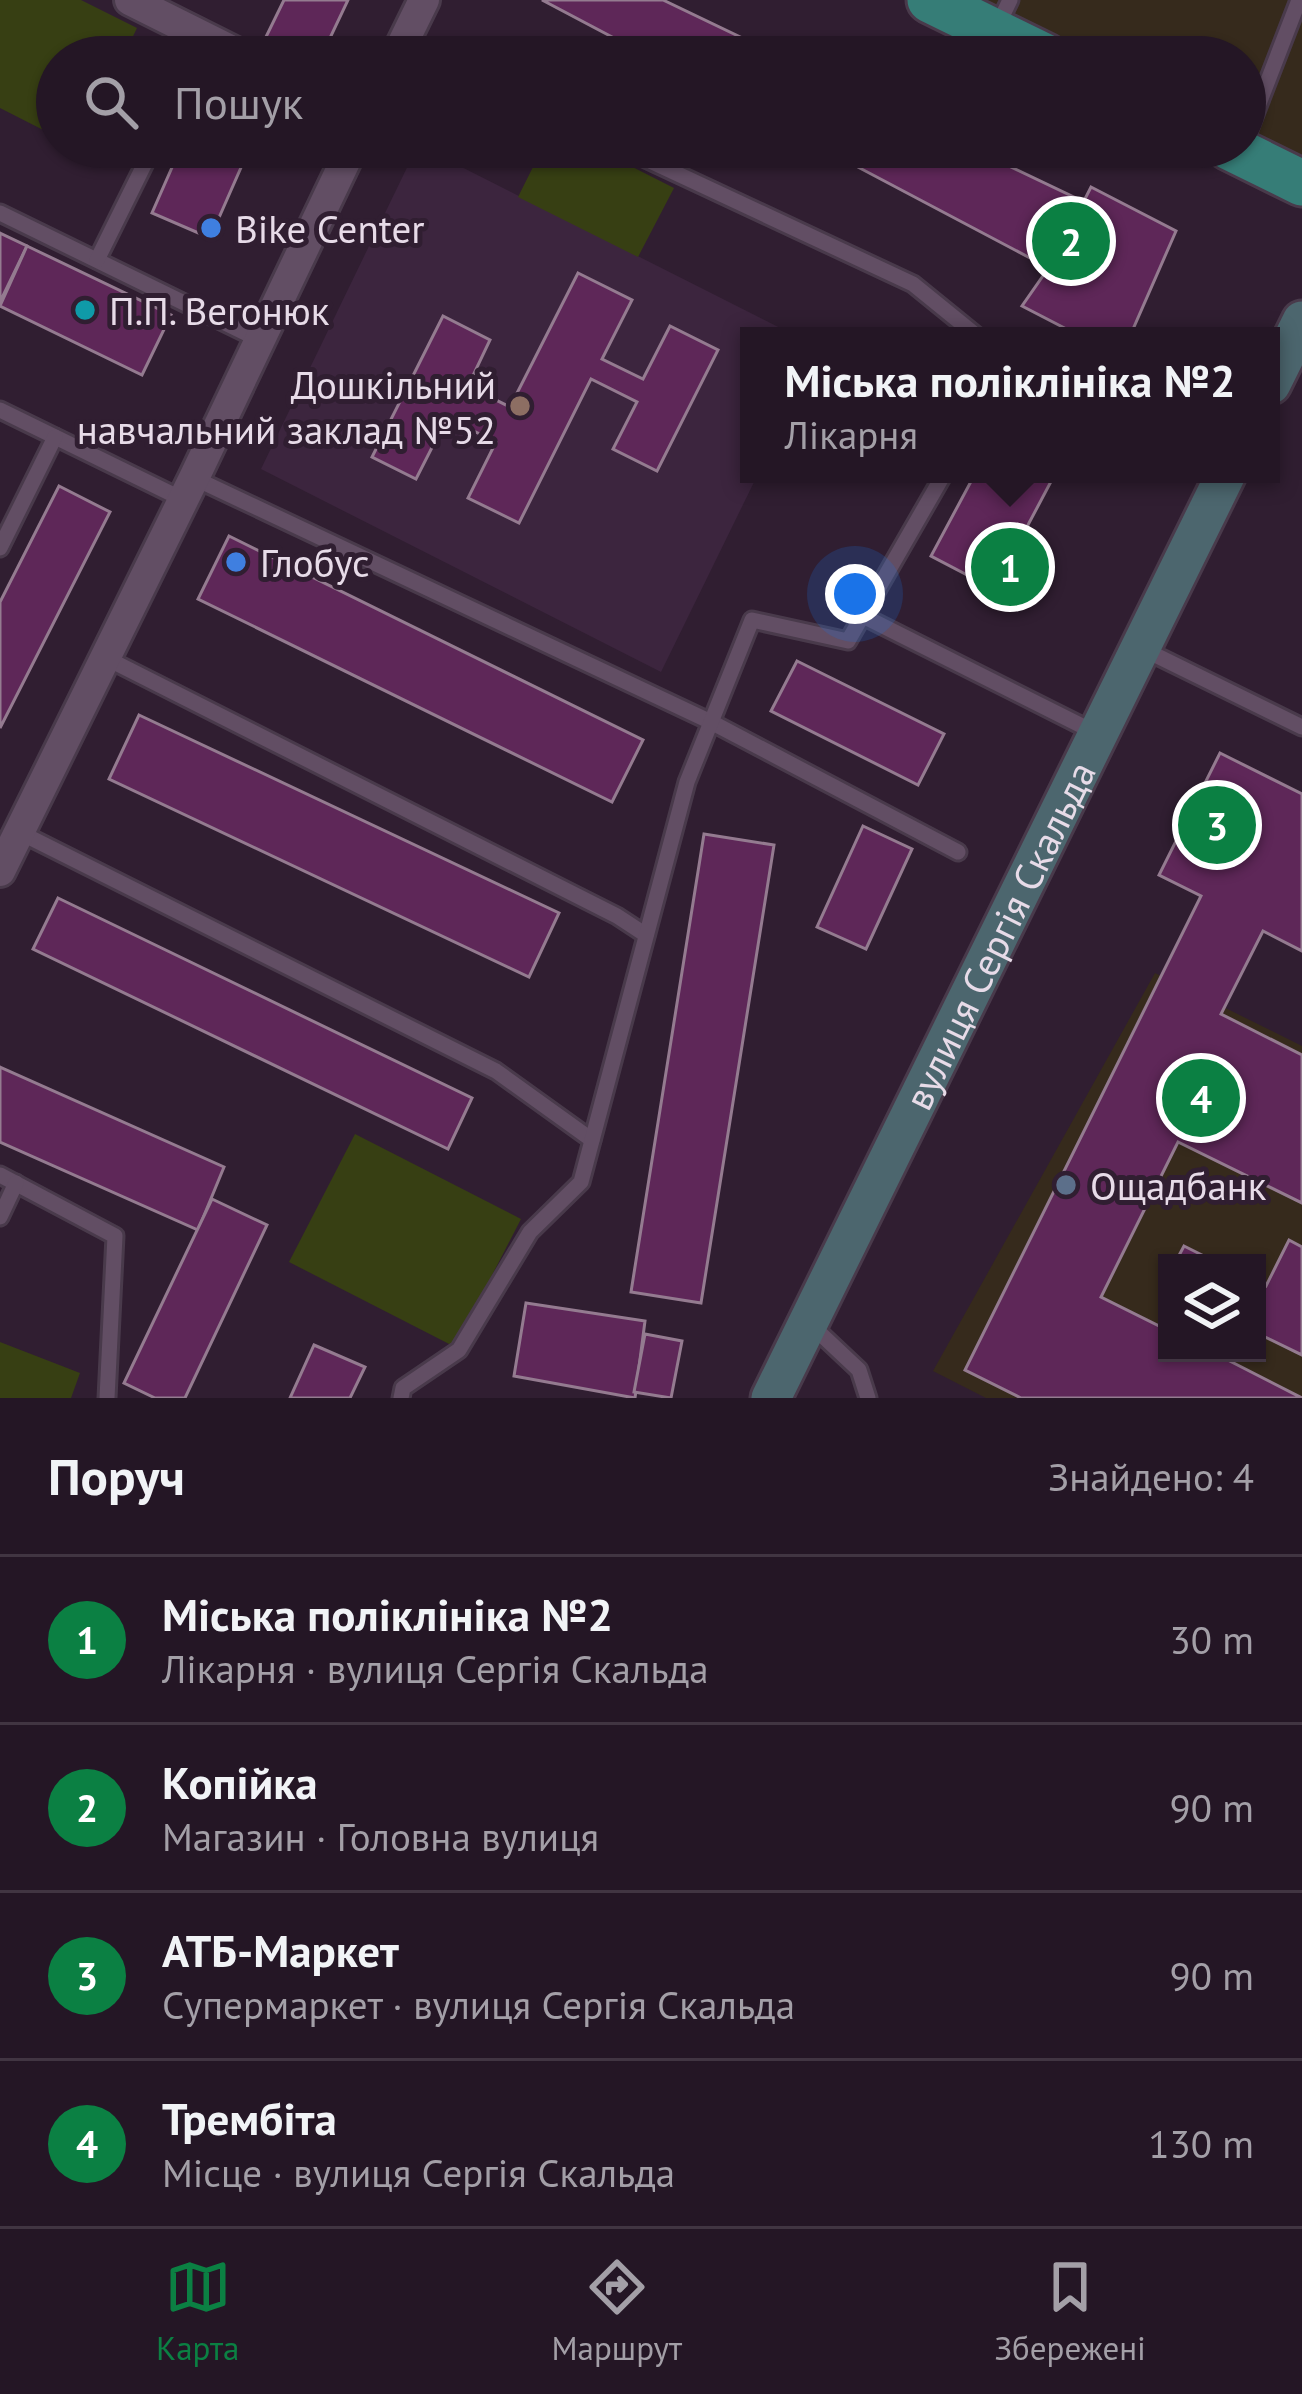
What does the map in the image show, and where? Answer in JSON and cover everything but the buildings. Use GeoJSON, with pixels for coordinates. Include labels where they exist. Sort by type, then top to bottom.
{"type":"FeatureCollection","features":[{"type":"Feature","properties":{"kind":"main road"},"geometry":{"type":"LineString","coordinates":[[930,0],[1002,16]]}},
{"type":"Feature","properties":{"kind":"main road"},"geometry":{"type":"LineString","coordinates":[[1266,162],[1302,183]]}},
{"type":"Feature","properties":{"kind":"main road"},"geometry":{"type":"LineString","coordinates":[[1280,366],[1302,321]]}},
{"type":"Feature","properties":{"kind":"main road","name":"вулиця Сергія Скальда"},"geometry":{"type":"LineString","coordinates":[[771,1398],[1222,483]]}},
{"type":"Feature","properties":{"kind":"street"},"geometry":{"type":"LineString","coordinates":[[130,0],[184,36]]}},
{"type":"Feature","properties":{"kind":"street"},"geometry":{"type":"LineString","coordinates":[[413,36],[424,0]]}},
{"type":"Feature","properties":{"kind":"street"},"geometry":{"type":"LineString","coordinates":[[0,871],[342,168]]}},
{"type":"Feature","properties":{"kind":"lane"},"geometry":{"type":"LineString","coordinates":[[1266,81],[1299,0]]}},
{"type":"Feature","properties":{"kind":"lane"},"geometry":{"type":"LineString","coordinates":[[97,260],[143,168]]}},
{"type":"Feature","properties":{"kind":"lane"},"geometry":{"type":"LineString","coordinates":[[665,168],[913,284],[966,327]]}},
{"type":"Feature","properties":{"kind":"lane"},"geometry":{"type":"LineString","coordinates":[[0,212],[260,340]]}},
{"type":"Feature","properties":{"kind":"lane"},"geometry":{"type":"LineString","coordinates":[[0,410],[55,437],[188,488],[711,722],[958,852]]}},
{"type":"Feature","properties":{"kind":"lane"},"geometry":{"type":"LineString","coordinates":[[0,548],[55,437]]}},
{"type":"Feature","properties":{"kind":"lane"},"geometry":{"type":"LineString","coordinates":[[401,1398],[403,1388],[459,1350],[530,1232],[581,1182],[687,782],[752,620],[848,641],[939,483]]}},
{"type":"Feature","properties":{"kind":"lane"},"geometry":{"type":"LineString","coordinates":[[862,616],[1097,734]]}},
{"type":"Feature","properties":{"kind":"lane"},"geometry":{"type":"LineString","coordinates":[[1140,647],[1302,727]]}},
{"type":"Feature","properties":{"kind":"lane"},"geometry":{"type":"LineString","coordinates":[[104,657],[617,916],[646,935]]}},
{"type":"Feature","properties":{"kind":"lane"},"geometry":{"type":"LineString","coordinates":[[19,832],[496,1071],[592,1140]]}},
{"type":"Feature","properties":{"kind":"lane"},"geometry":{"type":"LineString","coordinates":[[0,1174],[115,1236],[107,1398]]}},
{"type":"Feature","properties":{"kind":"lane"},"geometry":{"type":"LineString","coordinates":[[0,1217],[16,1183]]}},
{"type":"Feature","properties":{"kind":"lane"},"geometry":{"type":"LineString","coordinates":[[808,1322],[859,1370],[868,1398]]}},
{"type":"Feature","properties":{"kind":"shaded area"},"geometry":{"type":"Polygon","coordinates":[[[947,0],[1302,0],[1302,178],[1266,158],[1266,36],[1019,36],[947,0]]]}},
{"type":"Feature","properties":{"kind":"shaded area","name":"Дошкільний навчальний заклад №52"},"geometry":{"type":"Polygon","coordinates":[[[407,168],[464,168],[778,327],[740,327],[740,483],[754,483],[661,672],[261,469],[407,168]]]}},
{"type":"Feature","properties":{"kind":"shaded area"},"geometry":{"type":"Polygon","coordinates":[[[1155,973],[1302,1046],[1302,1398],[986,1398],[933,1371],[1155,973]]]}},
{"type":"Feature","properties":{"kind":"green space"},"geometry":{"type":"Polygon","coordinates":[[[0,0],[81,0],[137,28],[133,36],[36,36],[36,126],[0,108],[0,0]]]}},
{"type":"Feature","properties":{"kind":"green space"},"geometry":{"type":"Polygon","coordinates":[[[532,168],[634,168],[674,188],[638,257],[518,197],[532,168]]]}},
{"type":"Feature","properties":{"kind":"green space"},"geometry":{"type":"Polygon","coordinates":[[[355,1134],[521,1219],[455,1347],[289,1262],[355,1134]]]}},
{"type":"Feature","properties":{"kind":"green space"},"geometry":{"type":"Polygon","coordinates":[[[0,1342],[80,1373],[71,1398],[0,1398],[0,1342]]]}},
{"type":"Feature","properties":{"kind":"place","name":"Bike Center"},"geometry":{"type":"Point","coordinates":[211,228]}},
{"type":"Feature","properties":{"kind":"place","name":"Копійка"},"geometry":{"type":"Point","coordinates":[1071,241]}},
{"type":"Feature","properties":{"kind":"place","name":"П.П. Вегонюк"},"geometry":{"type":"Point","coordinates":[85,310]}},
{"type":"Feature","properties":{"kind":"place","name":"Дошкільний навчальний заклад №52"},"geometry":{"type":"Point","coordinates":[520,406]}},
{"type":"Feature","properties":{"kind":"place","name":"Глобус"},"geometry":{"type":"Point","coordinates":[236,562]}},
{"type":"Feature","properties":{"kind":"place","name":"Міська поліклініка №2"},"geometry":{"type":"Point","coordinates":[1010,567]}},
{"type":"Feature","properties":{"kind":"place","name":"АТБ-Маркет"},"geometry":{"type":"Point","coordinates":[1217,825]}},
{"type":"Feature","properties":{"kind":"place","name":"Трембіта"},"geometry":{"type":"Point","coordinates":[1201,1098]}},
{"type":"Feature","properties":{"kind":"place","name":"Ощадбанк"},"geometry":{"type":"Point","coordinates":[1066,1185]}}]}
